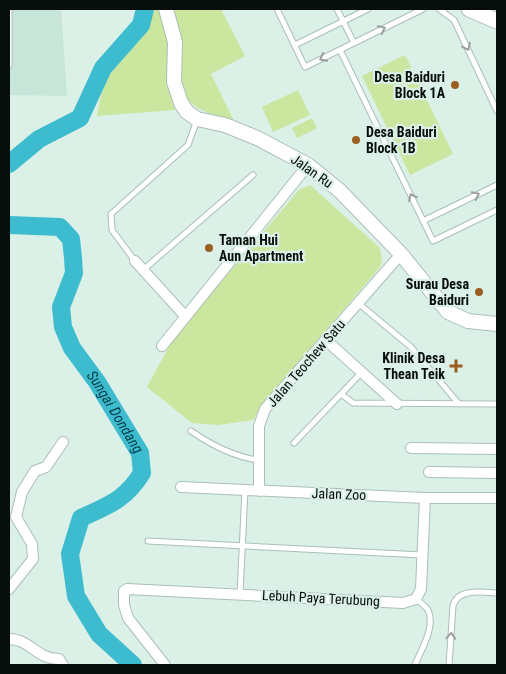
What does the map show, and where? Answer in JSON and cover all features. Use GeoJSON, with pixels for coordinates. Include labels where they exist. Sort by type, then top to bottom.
{"type":"FeatureCollection","features":[{"type":"Feature","properties":{"kind":"main road"},"geometry":{"type":"LineString","coordinates":[[469,9],[497,21]]}},
{"type":"Feature","properties":{"kind":"street"},"geometry":{"type":"LineString","coordinates":[[166,9],[173,31],[174,82],[176,91],[187,112],[197,119]]}},
{"type":"Feature","properties":{"kind":"street","name":"Jalan Ru"},"geometry":{"type":"LineString","coordinates":[[197,119],[225,125],[257,138],[308,165],[340,191],[401,254],[448,312],[468,322],[497,324]]}},
{"type":"Feature","properties":{"kind":"street"},"geometry":{"type":"LineString","coordinates":[[162,346],[308,165]]}},
{"type":"Feature","properties":{"kind":"street","name":"Jalan Teochew Satu"},"geometry":{"type":"LineString","coordinates":[[259,491],[258,460],[261,417],[401,254]]}},
{"type":"Feature","properties":{"kind":"street"},"geometry":{"type":"LineString","coordinates":[[135,260],[185,316]]}},
{"type":"Feature","properties":{"kind":"street"},"geometry":{"type":"LineString","coordinates":[[327,340],[397,404]]}},
{"type":"Feature","properties":{"kind":"street"},"geometry":{"type":"LineString","coordinates":[[9,589],[33,559],[32,544],[16,517],[22,492],[35,471],[46,467],[63,442]]}},
{"type":"Feature","properties":{"kind":"street"},"geometry":{"type":"LineString","coordinates":[[411,448],[497,449]]}},
{"type":"Feature","properties":{"kind":"street"},"geometry":{"type":"LineString","coordinates":[[429,472],[497,473]]}},
{"type":"Feature","properties":{"kind":"street","name":"Jalan Zoo"},"geometry":{"type":"LineString","coordinates":[[181,488],[425,498],[497,498]]}},
{"type":"Feature","properties":{"kind":"street"},"geometry":{"type":"LineString","coordinates":[[416,599],[421,589],[425,498]]}},
{"type":"Feature","properties":{"kind":"street","name":"Lebuh Paya Terubung"},"geometry":{"type":"LineString","coordinates":[[165,665],[128,618],[124,604],[124,591],[130,588],[403,603],[416,599]]}},
{"type":"Feature","properties":{"kind":"street"},"geometry":{"type":"LineString","coordinates":[[9,638],[25,642],[37,654],[48,659],[58,659],[62,665]]}},
{"type":"Feature","properties":{"kind":"lane"},"geometry":{"type":"LineString","coordinates":[[9,9],[9,65]]}},
{"type":"Feature","properties":{"kind":"lane"},"geometry":{"type":"LineString","coordinates":[[277,9],[306,67],[423,9]]}},
{"type":"Feature","properties":{"kind":"lane"},"geometry":{"type":"LineString","coordinates":[[337,9],[354,43]]}},
{"type":"Feature","properties":{"kind":"lane"},"geometry":{"type":"LineString","coordinates":[[295,45],[368,9]]}},
{"type":"Feature","properties":{"kind":"lane"},"geometry":{"type":"LineString","coordinates":[[439,9],[454,20],[497,111]]}},
{"type":"Feature","properties":{"kind":"lane"},"geometry":{"type":"LineString","coordinates":[[340,50],[433,241],[497,210]]}},
{"type":"Feature","properties":{"kind":"lane"},"geometry":{"type":"LineString","coordinates":[[135,260],[112,230],[111,214],[188,144],[197,119]]}},
{"type":"Feature","properties":{"kind":"lane"},"geometry":{"type":"LineString","coordinates":[[143,270],[253,175]]}},
{"type":"Feature","properties":{"kind":"lane"},"geometry":{"type":"LineString","coordinates":[[423,221],[497,185]]}},
{"type":"Feature","properties":{"kind":"lane"},"geometry":{"type":"LineString","coordinates":[[358,303],[411,347],[459,404]]}},
{"type":"Feature","properties":{"kind":"lane"},"geometry":{"type":"LineString","coordinates":[[294,444],[362,372]]}},
{"type":"Feature","properties":{"kind":"lane"},"geometry":{"type":"LineString","coordinates":[[341,394],[353,403],[497,404]]}},
{"type":"Feature","properties":{"kind":"lane"},"geometry":{"type":"LineString","coordinates":[[191,431],[246,458],[258,460]]}},
{"type":"Feature","properties":{"kind":"lane"},"geometry":{"type":"LineString","coordinates":[[240,594],[245,490]]}},
{"type":"Feature","properties":{"kind":"lane"},"geometry":{"type":"LineString","coordinates":[[148,541],[422,555]]}},
{"type":"Feature","properties":{"kind":"lane"},"geometry":{"type":"LineString","coordinates":[[449,665],[453,606],[456,599],[462,594],[475,592],[497,593]]}},
{"type":"Feature","properties":{"kind":"lane"},"geometry":{"type":"LineString","coordinates":[[414,665],[429,632],[430,622],[428,610],[416,599]]}},
{"type":"Feature","properties":{"kind":"shaded area"},"geometry":{"type":"Polygon","coordinates":[[[9,9],[61,9],[67,96],[9,95],[9,9]]]}},
{"type":"Feature","properties":{"kind":"green space"},"geometry":{"type":"Polygon","coordinates":[[[151,9],[159,9],[166,30],[169,86],[175,110],[97,116],[101,94],[106,81],[141,36],[151,17],[151,9]]]}},
{"type":"Feature","properties":{"kind":"green space"},"geometry":{"type":"Polygon","coordinates":[[[171,9],[221,9],[245,56],[211,74],[234,121],[207,113],[185,97],[179,80],[182,38],[171,9]]]}},
{"type":"Feature","properties":{"kind":"green space"},"geometry":{"type":"Polygon","coordinates":[[[405,55],[453,154],[410,175],[362,76],[405,55]]]}},
{"type":"Feature","properties":{"kind":"green space"},"geometry":{"type":"Polygon","coordinates":[[[298,90],[310,115],[273,132],[262,107],[298,90]]]}},
{"type":"Feature","properties":{"kind":"green space"},"geometry":{"type":"Polygon","coordinates":[[[312,118],[317,128],[297,138],[292,128],[312,118]]]}},
{"type":"Feature","properties":{"kind":"green space"},"geometry":{"type":"Polygon","coordinates":[[[310,185],[380,248],[382,262],[380,267],[263,404],[253,420],[218,425],[192,423],[147,387],[173,339],[299,190],[310,185]]]}},
{"type":"Feature","properties":{"kind":"waterway","name":"Sungai Dondang"},"geometry":{"type":"LineString","coordinates":[[9,164],[39,139],[80,118],[103,68],[141,25],[145,9]]}},
{"type":"Feature","properties":{"kind":"waterway","name":"Sungai Dondang"},"geometry":{"type":"LineString","coordinates":[[9,225],[60,227],[71,239],[74,273],[61,307],[63,327],[72,348],[97,382],[140,453],[142,473],[136,482],[116,501],[81,518],[70,554],[76,596],[99,634],[133,665]]}},
{"type":"Feature","properties":{"kind":"place","name":"Desa Baiduri Block 1A"},"geometry":{"type":"Point","coordinates":[455,85]}},
{"type":"Feature","properties":{"kind":"place","name":"Desa Baiduri Block 1B"},"geometry":{"type":"Point","coordinates":[356,140]}},
{"type":"Feature","properties":{"kind":"place","name":"Taman Hui Aun Apartment"},"geometry":{"type":"Point","coordinates":[209,248]}},
{"type":"Feature","properties":{"kind":"place","name":"Surau Desa Baiduri"},"geometry":{"type":"Point","coordinates":[479,292]}},
{"type":"Feature","properties":{"kind":"place","name":"Klinik Desa Thean Teik"},"geometry":{"type":"Point","coordinates":[456,366]}}]}
